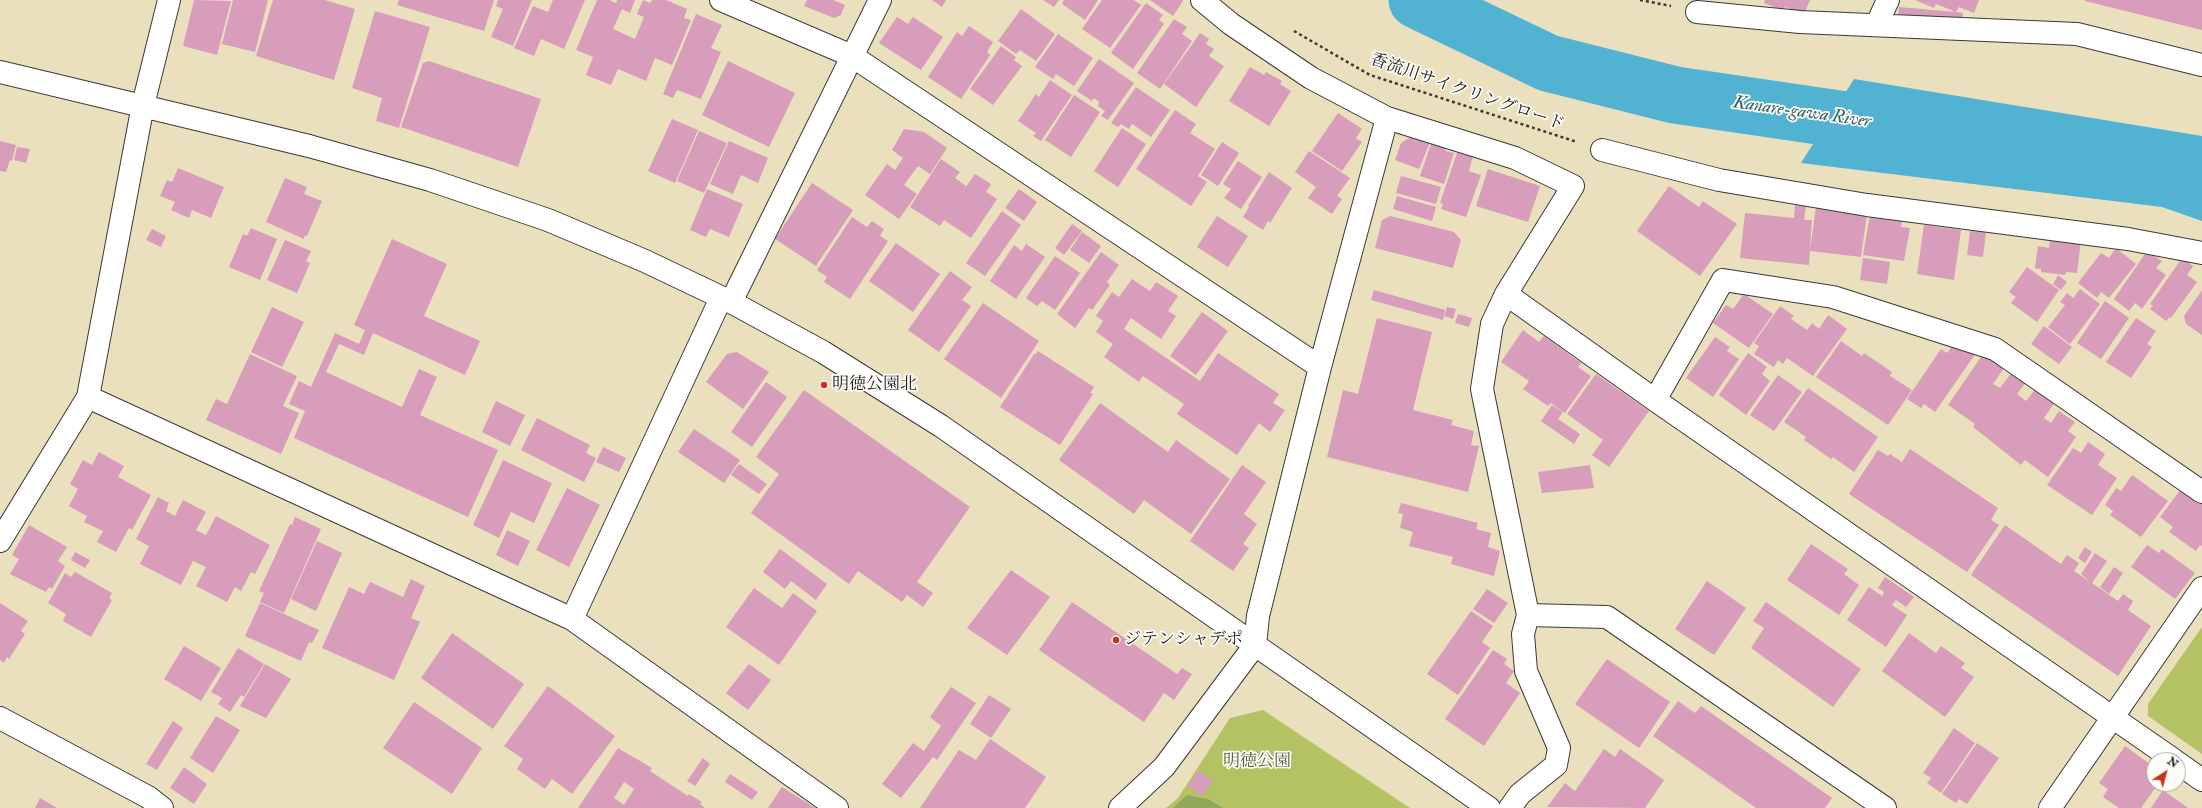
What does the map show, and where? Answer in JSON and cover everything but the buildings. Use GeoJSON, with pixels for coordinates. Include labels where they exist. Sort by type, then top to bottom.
{"type":"FeatureCollection","features":[{"type":"Feature","properties":{"kind":"street"},"geometry":{"type":"LineString","coordinates":[[0,541],[88,397],[143,105],[169,0]]}},
{"type":"Feature","properties":{"kind":"street"},"geometry":{"type":"LineString","coordinates":[[721,0],[852,56],[1320,367]]}},
{"type":"Feature","properties":{"kind":"street"},"geometry":{"type":"LineString","coordinates":[[572,619],[726,300],[880,0]]}},
{"type":"Feature","properties":{"kind":"street"},"geometry":{"type":"LineString","coordinates":[[1202,0],[1231,24],[1311,78],[1387,118],[1515,158],[1574,186],[1506,294],[1492,324],[1482,389],[1528,615],[1523,634],[1526,671],[1559,748],[1556,765],[1520,794],[1510,808]]}},
{"type":"Feature","properties":{"kind":"street"},"geometry":{"type":"LineString","coordinates":[[1876,24],[1888,0]]}},
{"type":"Feature","properties":{"kind":"street"},"geometry":{"type":"LineString","coordinates":[[1697,12],[1800,22],[1876,24],[2077,34],[2202,65]]}},
{"type":"Feature","properties":{"kind":"street"},"geometry":{"type":"LineString","coordinates":[[0,72],[143,105],[309,146],[430,180],[541,217],[645,261],[726,300],[823,352],[941,426],[1489,808]]}},
{"type":"Feature","properties":{"kind":"street"},"geometry":{"type":"LineString","coordinates":[[1120,808],[1164,767],[1255,645],[1258,616],[1320,367],[1387,118]]}},
{"type":"Feature","properties":{"kind":"street"},"geometry":{"type":"LineString","coordinates":[[1602,150],[1719,180],[1867,205],[2128,239],[2202,253]]}},
{"type":"Feature","properties":{"kind":"street"},"geometry":{"type":"LineString","coordinates":[[1655,400],[1723,280],[1833,297],[1995,349],[2202,492]]}},
{"type":"Feature","properties":{"kind":"street"},"geometry":{"type":"LineString","coordinates":[[1506,294],[1655,400],[2162,752]]}},
{"type":"Feature","properties":{"kind":"street"},"geometry":{"type":"LineString","coordinates":[[88,397],[572,619],[837,808]]}},
{"type":"Feature","properties":{"kind":"street"},"geometry":{"type":"LineString","coordinates":[[2050,808],[2202,588]]}},
{"type":"Feature","properties":{"kind":"street"},"geometry":{"type":"LineString","coordinates":[[1528,615],[1607,617],[1885,808]]}},
{"type":"Feature","properties":{"kind":"street"},"geometry":{"type":"LineString","coordinates":[[0,718],[150,804]]}},
{"type":"Feature","properties":{"kind":"street"},"geometry":{"type":"LineString","coordinates":[[2186,769],[2202,780]]}},
{"type":"Feature","properties":{"kind":"path","name":"香流川サイクリングロード"},"geometry":{"type":"LineString","coordinates":[[1292,29],[1370,75],[1602,150]]}},
{"type":"Feature","properties":{"kind":"green space"},"geometry":{"type":"Polygon","coordinates":[[[2202,627],[2202,754],[2148,716],[2148,704],[2202,627]]]}},
{"type":"Feature","properties":{"kind":"green space","name":"明徳公園"},"geometry":{"type":"Polygon","coordinates":[[[1263,710],[1410,808],[1166,808],[1178,798],[1230,718],[1263,710]]]}},
{"type":"Feature","properties":{"kind":"green space"},"geometry":{"type":"Polygon","coordinates":[[[1187,795],[1208,799],[1223,808],[1173,808],[1187,795]]]}},
{"type":"Feature","properties":{"kind":"water"},"geometry":{"type":"Polygon","coordinates":[[[1854,79],[2202,136],[2202,221],[2162,207],[1801,163],[1854,79]]]}},
{"type":"Feature","properties":{"kind":"waterway","name":"Kanare-gawa River"},"geometry":{"type":"LineString","coordinates":[[1417,0],[1548,63],[1675,95],[1907,129]]}},
{"type":"Feature","properties":{"kind":"place","name":"明徳公園北"},"geometry":{"type":"Point","coordinates":[824,385]}},
{"type":"Feature","properties":{"kind":"place","name":"ジテンシャデポ"},"geometry":{"type":"Point","coordinates":[1116,640]}}]}
